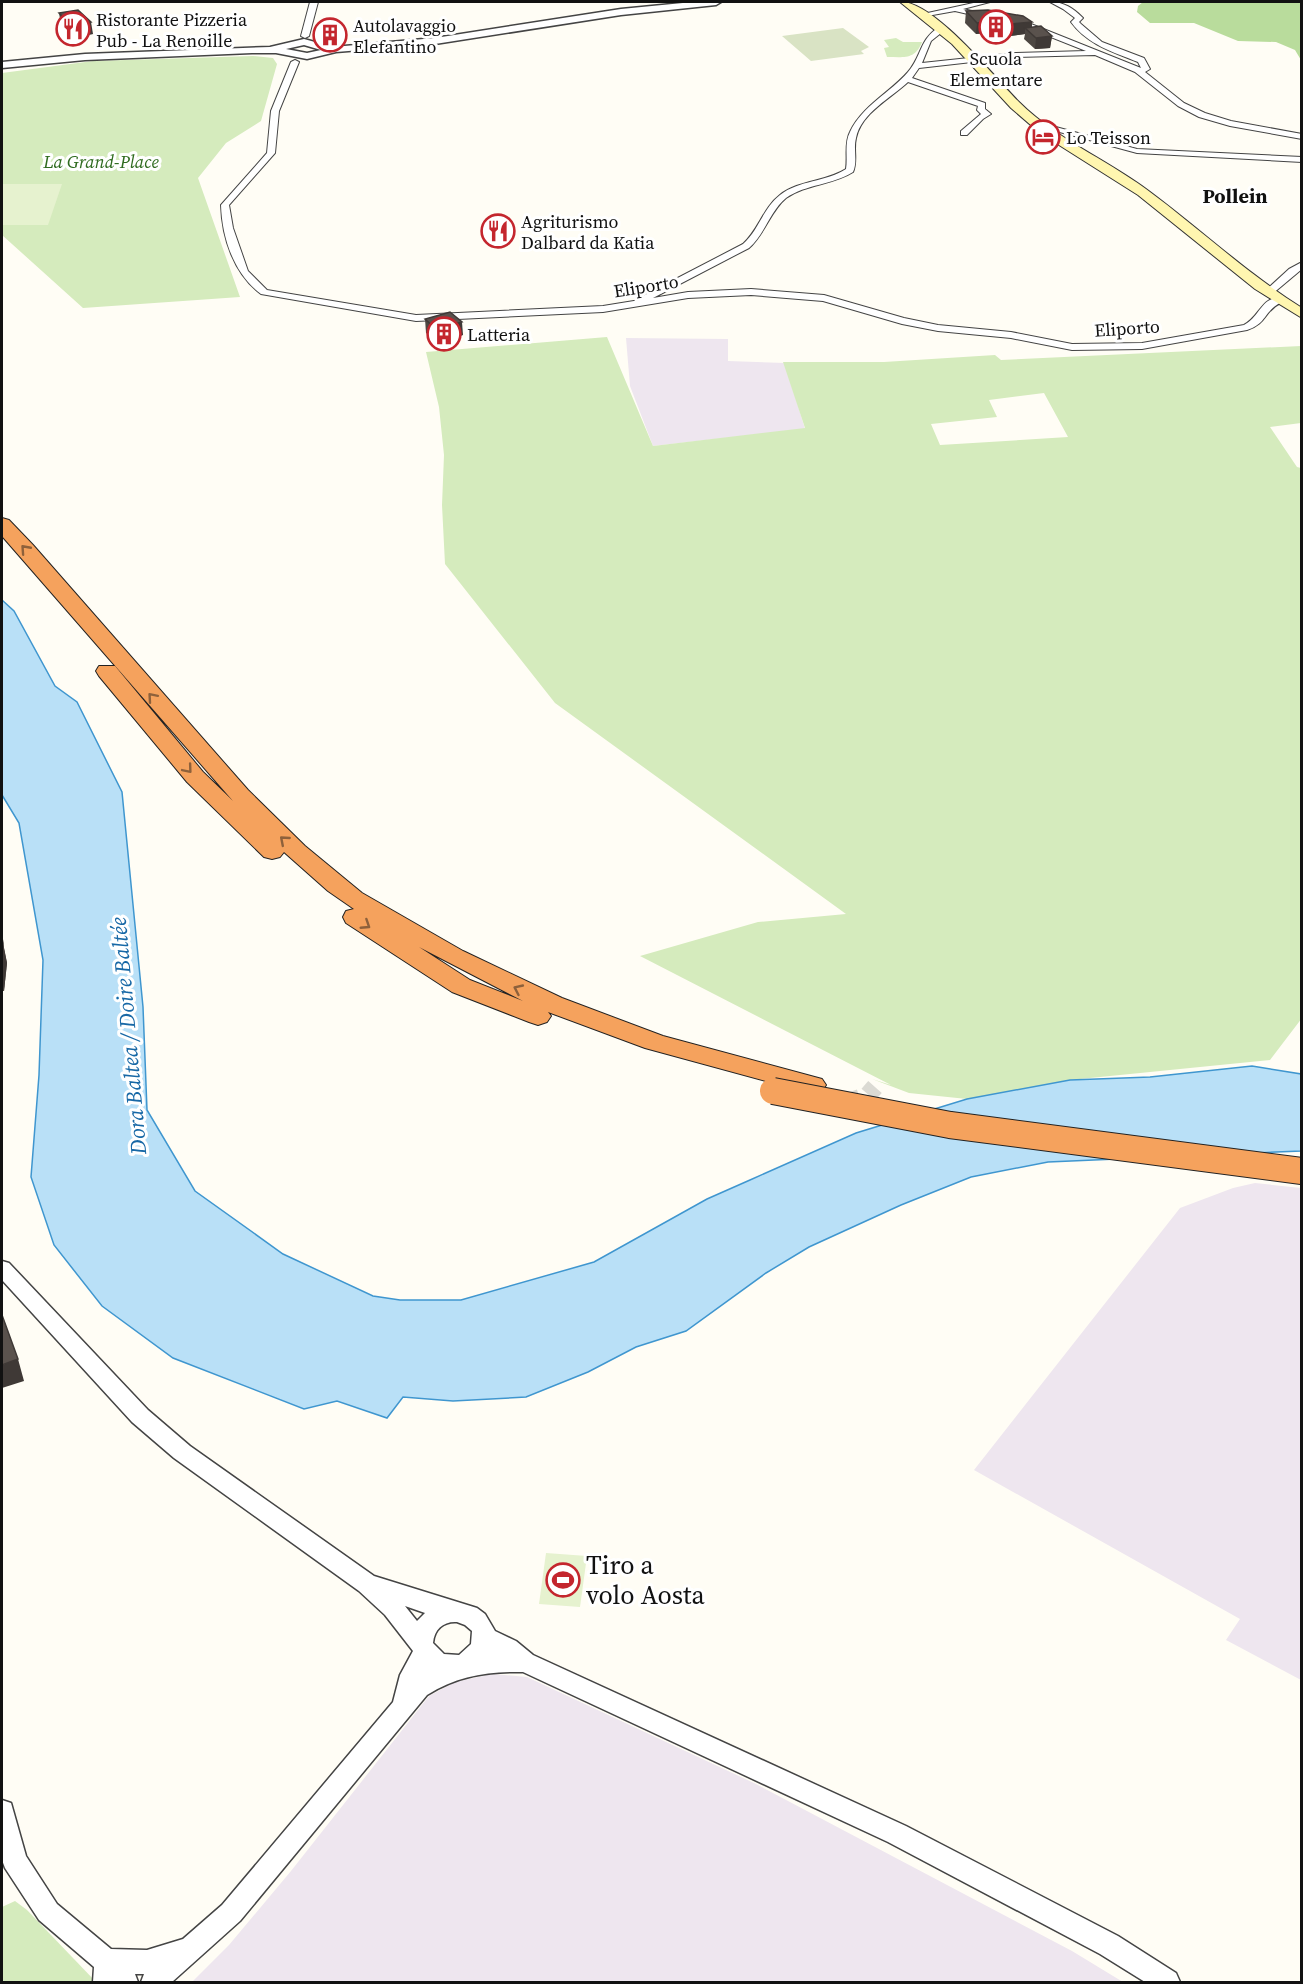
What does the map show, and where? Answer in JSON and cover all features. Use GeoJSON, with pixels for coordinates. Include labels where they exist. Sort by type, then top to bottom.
{"type":"FeatureCollection","features":[{"type":"Feature","properties":{"kind":"highway"},"geometry":{"type":"LineString","coordinates":[[2,524],[216,770],[278,835],[339,888],[465,965],[534,997],[641,1040],[748,1070],[813,1085],[1028,1121],[1302,1156]]}},
{"type":"Feature","properties":{"kind":"highway"},"geometry":{"type":"LineString","coordinates":[[2,548],[195,777],[266,847],[336,905],[460,986],[616,1046],[773,1091],[950,1125],[1302,1171]]}},
{"type":"Feature","properties":{"kind":"main road"},"geometry":{"type":"LineString","coordinates":[[905,2],[927,14],[1033,122],[1072,152],[1141,191],[1268,293],[1298,310]]}},
{"type":"Feature","properties":{"kind":"street"},"geometry":{"type":"LineString","coordinates":[[290,54],[303,40],[315,2]]}},
{"type":"Feature","properties":{"kind":"street"},"geometry":{"type":"LineString","coordinates":[[2,65],[85,57],[270,50],[307,56],[320,50],[435,41],[621,12],[717,2]]}},
{"type":"Feature","properties":{"kind":"street"},"geometry":{"type":"LineString","coordinates":[[927,14],[986,2]]}},
{"type":"Feature","properties":{"kind":"street"},"geometry":{"type":"LineString","coordinates":[[1053,2],[1066,7],[1079,18],[1075,22],[1078,26],[1100,44],[1141,60],[1146,69],[1139,71]]}},
{"type":"Feature","properties":{"kind":"street"},"geometry":{"type":"LineString","coordinates":[[958,9],[992,17]]}},
{"type":"Feature","properties":{"kind":"street"},"geometry":{"type":"LineString","coordinates":[[1003,18],[1031,25],[1139,71],[1187,108],[1205,116],[1302,137]]}},
{"type":"Feature","properties":{"kind":"street"},"geometry":{"type":"LineString","coordinates":[[637,303],[746,246],[757,235],[784,195],[800,188],[841,177],[850,170],[853,133],[870,109],[917,66],[929,36],[942,29]]}},
{"type":"Feature","properties":{"kind":"street"},"geometry":{"type":"LineString","coordinates":[[303,40],[320,50]]}},
{"type":"Feature","properties":{"kind":"street"},"geometry":{"type":"LineString","coordinates":[[917,66],[1016,55],[1097,53]]}},
{"type":"Feature","properties":{"kind":"street","name":"Eliporto"},"geometry":{"type":"LineString","coordinates":[[290,54],[275,111],[271,153],[225,205],[224,215],[244,271],[254,285],[264,292],[416,318],[603,309],[688,296],[751,292],[824,298],[859,310],[938,328],[981,330],[1072,347],[1111,348],[1142,346],[1247,327],[1259,321],[1266,306],[1279,300]]}},
{"type":"Feature","properties":{"kind":"street"},"geometry":{"type":"LineString","coordinates":[[905,78],[982,105],[981,110],[987,114],[980,117],[964,133]]}},
{"type":"Feature","properties":{"kind":"street"},"geometry":{"type":"LineString","coordinates":[[1033,122],[1137,150],[1302,160]]}},
{"type":"Feature","properties":{"kind":"street"},"geometry":{"type":"LineString","coordinates":[[1268,293],[1280,284],[1286,273],[1302,265]]}},
{"type":"Feature","properties":{"kind":"street"},"geometry":{"type":"LineString","coordinates":[[2,1268],[108,1383],[157,1431],[182,1452],[367,1584],[393,1608],[423,1648],[439,1664],[458,1667],[500,1661],[525,1662]]}},
{"type":"Feature","properties":{"kind":"street"},"geometry":{"type":"LineString","coordinates":[[367,1584],[451,1612],[471,1615],[478,1621],[485,1637],[508,1648],[525,1662],[897,1834],[1109,1945],[1167,1983]]}},
{"type":"Feature","properties":{"kind":"street"},"geometry":{"type":"LineString","coordinates":[[404,1703],[423,1648],[425,1627],[440,1614],[451,1612]]}},
{"type":"Feature","properties":{"kind":"street"},"geometry":{"type":"LineString","coordinates":[[153,1983],[231,1913],[404,1703],[432,1678],[458,1667],[479,1654],[485,1637]]}},
{"type":"Feature","properties":{"kind":"street"},"geometry":{"type":"LineString","coordinates":[[2,1811],[14,1860],[48,1912],[107,1972],[125,1983]]}},
{"type":"Feature","properties":{"kind":"street"},"geometry":{"type":"LineString","coordinates":[[107,1972],[188,1950]]}},
{"type":"Feature","properties":{"kind":"shaded area"},"geometry":{"type":"Polygon","coordinates":[[[626,338],[728,339],[728,361],[785,363],[805,429],[653,446],[630,386],[626,338]]]}},
{"type":"Feature","properties":{"kind":"shaded area"},"geometry":{"type":"Polygon","coordinates":[[[1255,1183],[1301,1188],[1301,1680],[1226,1640],[1240,1619],[974,1470],[1180,1208],[1233,1188],[1255,1183]]]}},
{"type":"Feature","properties":{"kind":"shaded area"},"geometry":{"type":"Polygon","coordinates":[[[492,1674],[527,1677],[756,1784],[1072,1951],[1123,1982],[192,1982],[229,1945],[291,1871],[429,1696],[455,1682],[492,1674]]]}},
{"type":"Feature","properties":{"kind":"green space"},"geometry":{"type":"Polygon","coordinates":[[[1143,2],[1301,2],[1301,60],[1295,50],[1276,42],[1238,41],[1194,23],[1150,23],[1137,12],[1138,6],[1143,2]]]}},
{"type":"Feature","properties":{"kind":"green space"},"geometry":{"type":"Polygon","coordinates":[[[843,28],[869,47],[861,51],[864,54],[811,61],[782,36],[843,28]]]}},
{"type":"Feature","properties":{"kind":"green space"},"geometry":{"type":"Polygon","coordinates":[[[896,38],[903,42],[922,42],[912,55],[887,57],[884,48],[889,47],[884,40],[896,38]]]}},
{"type":"Feature","properties":{"kind":"green space","name":"La Grand-Place"},"geometry":{"type":"Polygon","coordinates":[[[253,56],[273,58],[277,64],[261,121],[226,143],[198,178],[240,297],[83,308],[2,235],[2,73],[93,61],[253,56]]]}},
{"type":"Feature","properties":{"kind":"green space"},"geometry":{"type":"Polygon","coordinates":[[[2,184],[62,184],[48,225],[2,225],[2,184]]]}},
{"type":"Feature","properties":{"kind":"green space"},"geometry":{"type":"Polygon","coordinates":[[[607,337],[653,446],[805,428],[783,362],[884,362],[995,355],[1001,360],[1301,346],[1301,423],[1270,427],[1297,467],[1301,468],[1302,1018],[1270,1060],[1070,1080],[967,1099],[909,1093],[872,1079],[891,1085],[640,956],[758,922],[846,914],[555,703],[445,564],[442,505],[444,455],[439,407],[426,352],[607,337]],[[1044,393],[989,400],[997,417],[931,424],[940,445],[1068,437],[1044,393]]]}},
{"type":"Feature","properties":{"kind":"green space","name":"Tiro a volo Aosta"},"geometry":{"type":"Polygon","coordinates":[[[546,1553],[587,1556],[580,1607],[539,1604],[546,1553]]]}},
{"type":"Feature","properties":{"kind":"green space"},"geometry":{"type":"Polygon","coordinates":[[[15,1901],[27,1910],[96,1982],[2,1982],[2,1907],[15,1901]]]}},
{"type":"Feature","properties":{"kind":"water","name":"Dora Baltea / Doire Baltée"},"geometry":{"type":"Polygon","coordinates":[[[2,600],[14,611],[55,686],[77,702],[122,792],[143,1007],[147,1110],[195,1191],[283,1254],[373,1296],[400,1300],[461,1300],[594,1262],[707,1199],[856,1133],[967,1099],[1070,1080],[1150,1077],[1252,1066],[1301,1074],[1301,1151],[1048,1162],[971,1177],[901,1205],[809,1247],[766,1273],[686,1331],[636,1347],[588,1372],[526,1397],[453,1401],[403,1397],[387,1418],[337,1401],[304,1409],[173,1358],[102,1306],[54,1245],[31,1177],[39,1075],[43,960],[19,823],[2,795],[2,600]]]}},
{"type":"Feature","properties":{"kind":"building"},"geometry":{"type":"Polygon","coordinates":[[[78,10],[91,22],[72,26],[59,13],[78,10]]]}},
{"type":"Feature","properties":{"kind":"building"},"geometry":{"type":"Polygon","coordinates":[[[988,10],[1023,16],[1032,22],[1011,24],[1006,19],[977,23],[966,11],[988,10]]]}},
{"type":"Feature","properties":{"kind":"building"},"geometry":{"type":"Polygon","coordinates":[[[1041,26],[1052,36],[1036,38],[1025,28],[1041,26]]]}},
{"type":"Feature","properties":{"kind":"building"},"geometry":{"type":"Polygon","coordinates":[[[450,312],[462,322],[436,329],[425,319],[450,312]]]}},
{"type":"Feature","properties":{"kind":"building"},"geometry":{"type":"Polygon","coordinates":[[[2,1315],[18,1359],[2,1365],[2,1315]]]}},
{"type":"Feature","properties":{"kind":"tunnel"},"geometry":{"type":"LineString","coordinates":[[843,1104],[868,1095],[875,1087]]}},
{"type":"Feature","properties":{"kind":"place","name":"Scuola Elementare"},"geometry":{"type":"Point","coordinates":[996,27]}},
{"type":"Feature","properties":{"kind":"place","name":"Ristorante Pizzeria Pub - La Renoille"},"geometry":{"type":"Point","coordinates":[73,29]}},
{"type":"Feature","properties":{"kind":"place","name":"Autolavaggio Elefantino"},"geometry":{"type":"Point","coordinates":[330,35]}},
{"type":"Feature","properties":{"kind":"place","name":"Lo Teisson"},"geometry":{"type":"Point","coordinates":[1043,137]}},
{"type":"Feature","properties":{"kind":"place","name":"Agriturismo Dalbard da Katia"},"geometry":{"type":"Point","coordinates":[498,231]}},
{"type":"Feature","properties":{"kind":"place","name":"Latteria"},"geometry":{"type":"Point","coordinates":[444,334]}},
{"type":"Feature","properties":{"kind":"place","name":"Tiro a volo Aosta"},"geometry":{"type":"Point","coordinates":[563,1580]}},
{"type":"Feature","properties":{"kind":"district","name":"Pollein"},"geometry":{"type":"Point","coordinates":[1235,196]}}]}
